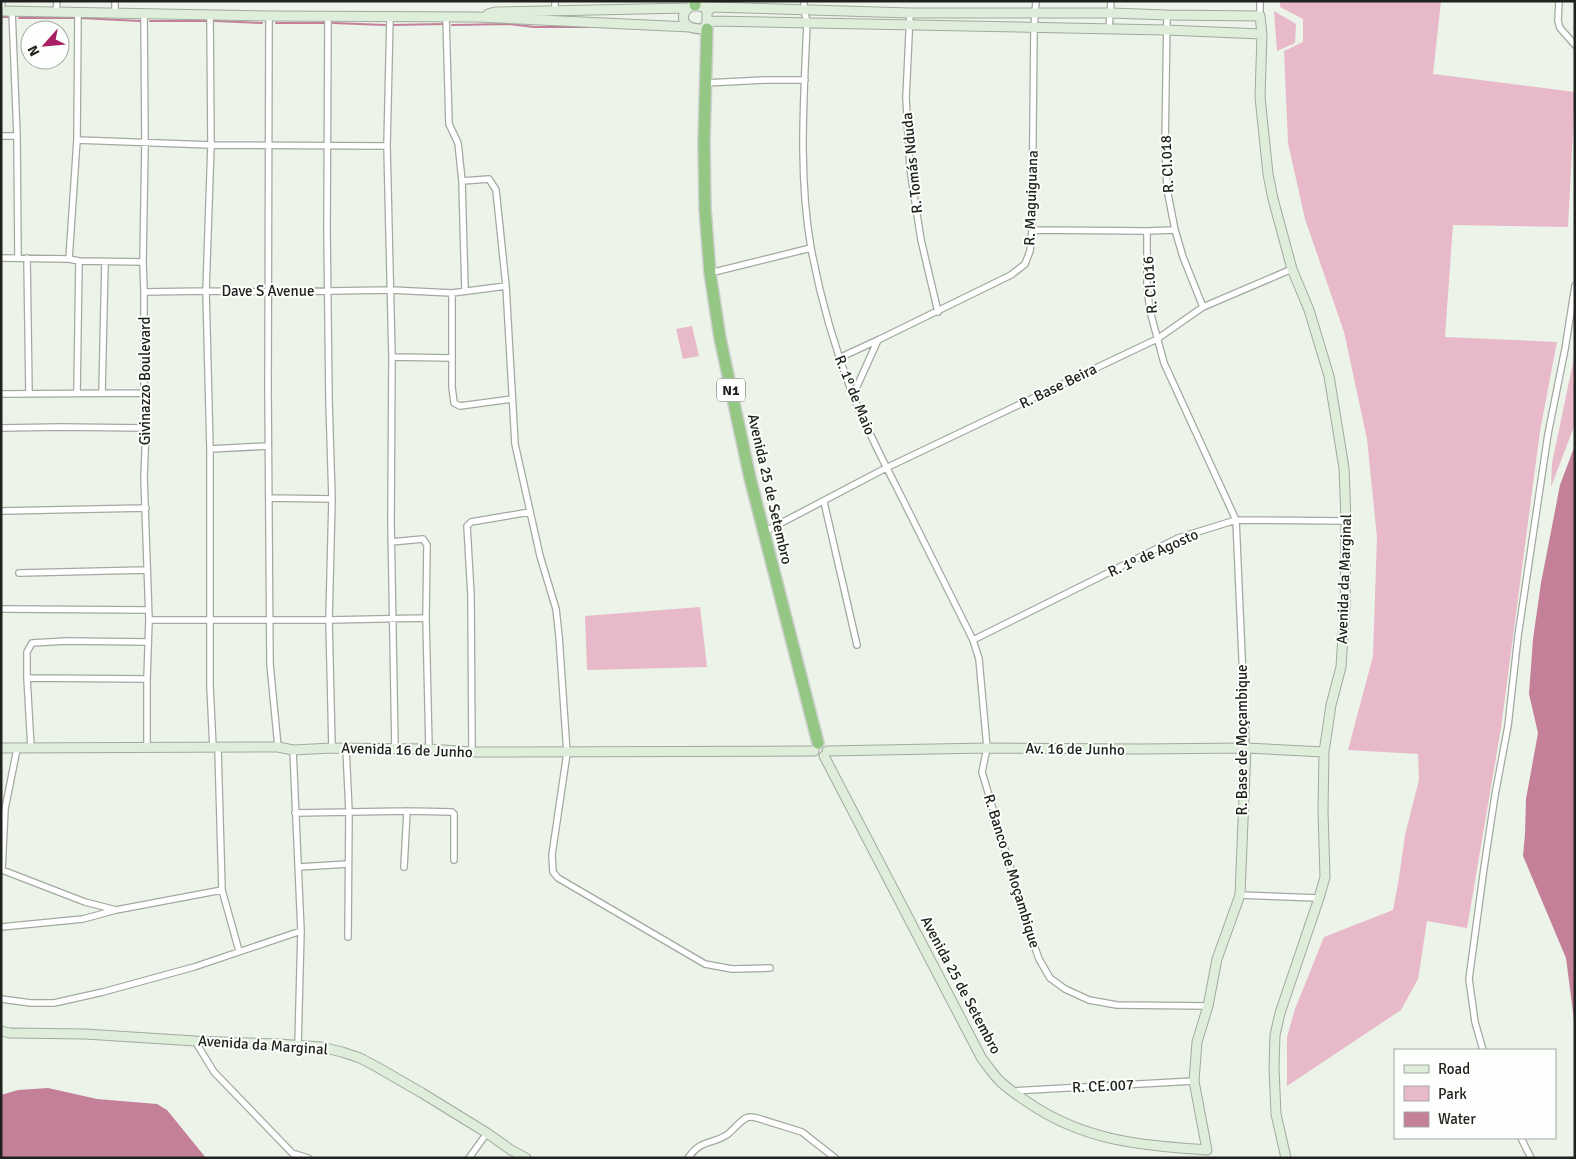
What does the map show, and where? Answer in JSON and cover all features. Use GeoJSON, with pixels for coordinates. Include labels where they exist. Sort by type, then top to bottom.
{"type":"FeatureCollection","features":[{"type":"Feature","properties":{"kind":"highway","name":"Avenida 25 de Setembro"},"geometry":{"type":"LineString","coordinates":[[709,25],[704,142],[705,209],[710,273],[720,338],[750,478],[820,750]]}},
{"type":"Feature","properties":{"kind":"street"},"geometry":{"type":"LineString","coordinates":[[2,1],[1,10],[12,11],[269,16],[478,17],[690,27],[807,22],[1262,34]]}},
{"type":"Feature","properties":{"kind":"street"},"geometry":{"type":"LineString","coordinates":[[56,12],[57,1]]}},
{"type":"Feature","properties":{"kind":"street"},"geometry":{"type":"LineString","coordinates":[[115,1],[115,12]]}},
{"type":"Feature","properties":{"kind":"street","name":"R. Maguiguana"},"geometry":{"type":"LineString","coordinates":[[839,358],[938,312],[1011,275],[1024,264],[1030,250],[1032,230],[1034,28],[1036,1]]}},
{"type":"Feature","properties":{"kind":"street"},"geometry":{"type":"LineString","coordinates":[[1109,29],[1111,1]]}},
{"type":"Feature","properties":{"kind":"street","name":"Avenida da Marginal"},"geometry":{"type":"LineString","coordinates":[[1260,1],[1262,34],[1260,97],[1268,174],[1292,269],[1309,310],[1329,376],[1344,468],[1346,521],[1345,605],[1341,667],[1331,705],[1324,752],[1324,877],[1319,898],[1280,1013],[1275,1035],[1276,1114],[1286,1158]]}},
{"type":"Feature","properties":{"kind":"street"},"geometry":{"type":"LineString","coordinates":[[1559,1],[1558,21],[1560,28],[1575,46]]}},
{"type":"Feature","properties":{"kind":"street"},"geometry":{"type":"LineString","coordinates":[[478,17],[495,12],[555,6],[586,11],[692,5],[702,8],[804,6],[910,13],[1111,13],[1260,16]]}},
{"type":"Feature","properties":{"kind":"street"},"geometry":{"type":"LineString","coordinates":[[690,27],[683,18],[692,5]]}},
{"type":"Feature","properties":{"kind":"street","name":"R. 1º de Maio"},"geometry":{"type":"LineString","coordinates":[[804,6],[807,22],[802,143],[806,203],[811,248],[825,305],[839,358],[853,394],[886,468],[973,640],[979,659],[987,748]]}},
{"type":"Feature","properties":{"kind":"street"},"geometry":{"type":"LineString","coordinates":[[709,25],[706,17],[707,12],[712,7]]}},
{"type":"Feature","properties":{"kind":"street"},"geometry":{"type":"LineString","coordinates":[[12,11],[17,136],[18,258]]}},
{"type":"Feature","properties":{"kind":"street"},"geometry":{"type":"LineString","coordinates":[[586,11],[586,21]]}},
{"type":"Feature","properties":{"kind":"street"},"geometry":{"type":"LineString","coordinates":[[69,260],[77,140],[78,12]]}},
{"type":"Feature","properties":{"kind":"street","name":"R. Tomás Nduda"},"geometry":{"type":"LineString","coordinates":[[910,13],[906,98],[910,169],[920,240],[938,312]]}},
{"type":"Feature","properties":{"kind":"street","name":"Givinazzo Boulevard"},"geometry":{"type":"LineString","coordinates":[[144,14],[145,143],[143,262],[146,428],[144,477],[148,610],[147,748]]}},
{"type":"Feature","properties":{"kind":"street"},"geometry":{"type":"LineString","coordinates":[[210,15],[211,145],[206,290],[210,449],[210,620],[222,890],[239,951]]}},
{"type":"Feature","properties":{"kind":"street","name":"R. CI.018"},"geometry":{"type":"LineString","coordinates":[[1167,15],[1165,148],[1167,189],[1175,230],[1183,257],[1203,307]]}},
{"type":"Feature","properties":{"kind":"street"},"geometry":{"type":"LineString","coordinates":[[269,16],[268,446],[270,664],[278,747]]}},
{"type":"Feature","properties":{"kind":"street"},"geometry":{"type":"LineString","coordinates":[[328,16],[326,230],[332,499],[329,620],[332,748]]}},
{"type":"Feature","properties":{"kind":"street"},"geometry":{"type":"LineString","coordinates":[[390,17],[387,146],[392,357],[391,542],[395,750]]}},
{"type":"Feature","properties":{"kind":"street"},"geometry":{"type":"LineString","coordinates":[[446,17],[449,124],[458,144],[462,181],[465,291]]}},
{"type":"Feature","properties":{"kind":"street"},"geometry":{"type":"LineString","coordinates":[[706,83],[805,80]]}},
{"type":"Feature","properties":{"kind":"street"},"geometry":{"type":"LineString","coordinates":[[1,136],[17,136]]}},
{"type":"Feature","properties":{"kind":"street"},"geometry":{"type":"LineString","coordinates":[[77,140],[211,145],[387,146]]}},
{"type":"Feature","properties":{"kind":"street"},"geometry":{"type":"LineString","coordinates":[[462,181],[488,179],[496,190],[506,286],[515,444],[540,556],[556,609],[567,752],[552,855],[551,866],[554,876],[705,964],[732,969],[770,968]]}},
{"type":"Feature","properties":{"kind":"street"},"geometry":{"type":"LineString","coordinates":[[1032,230],[1147,232],[1175,230]]}},
{"type":"Feature","properties":{"kind":"street","name":"R. CI.016"},"geometry":{"type":"LineString","coordinates":[[1147,232],[1147,286],[1150,310],[1157,339]]}},
{"type":"Feature","properties":{"kind":"street"},"geometry":{"type":"LineString","coordinates":[[710,273],[811,248]]}},
{"type":"Feature","properties":{"kind":"street"},"geometry":{"type":"LineString","coordinates":[[1,258],[143,262]]}},
{"type":"Feature","properties":{"kind":"street"},"geometry":{"type":"LineString","coordinates":[[26,258],[29,394]]}},
{"type":"Feature","properties":{"kind":"street"},"geometry":{"type":"LineString","coordinates":[[77,393],[79,261]]}},
{"type":"Feature","properties":{"kind":"street"},"geometry":{"type":"LineString","coordinates":[[102,393],[105,262]]}},
{"type":"Feature","properties":{"kind":"street","name":"R. Base Beira"},"geometry":{"type":"LineString","coordinates":[[764,532],[886,468],[1157,339],[1203,307],[1292,269]]}},
{"type":"Feature","properties":{"kind":"street","name":"Dave S Avenue"},"geometry":{"type":"LineString","coordinates":[[144,292],[391,290],[452,293],[506,286]]}},
{"type":"Feature","properties":{"kind":"street"},"geometry":{"type":"LineString","coordinates":[[1483,1049],[1475,1022],[1469,979],[1487,850],[1508,726],[1518,636],[1548,434],[1575,286]]}},
{"type":"Feature","properties":{"kind":"street"},"geometry":{"type":"LineString","coordinates":[[452,293],[452,388],[454,403],[460,406],[512,399]]}},
{"type":"Feature","properties":{"kind":"street","name":"R. Base de Moçambique"},"geometry":{"type":"LineString","coordinates":[[1157,339],[1164,364],[1236,520],[1246,748],[1240,895],[1216,959],[1208,1006],[1197,1042],[1194,1081],[1205,1154]]}},
{"type":"Feature","properties":{"kind":"street"},"geometry":{"type":"LineString","coordinates":[[853,394],[878,340]]}},
{"type":"Feature","properties":{"kind":"street"},"geometry":{"type":"LineString","coordinates":[[392,357],[452,358]]}},
{"type":"Feature","properties":{"kind":"street"},"geometry":{"type":"LineString","coordinates":[[1,394],[144,393]]}},
{"type":"Feature","properties":{"kind":"street"},"geometry":{"type":"LineString","coordinates":[[1,428],[60,426],[146,428]]}},
{"type":"Feature","properties":{"kind":"street"},"geometry":{"type":"LineString","coordinates":[[210,449],[268,446]]}},
{"type":"Feature","properties":{"kind":"street"},"geometry":{"type":"LineString","coordinates":[[269,498],[332,499]]}},
{"type":"Feature","properties":{"kind":"street"},"geometry":{"type":"LineString","coordinates":[[824,502],[857,645]]}},
{"type":"Feature","properties":{"kind":"street"},"geometry":{"type":"LineString","coordinates":[[1,511],[146,508]]}},
{"type":"Feature","properties":{"kind":"street"},"geometry":{"type":"LineString","coordinates":[[472,752],[471,595],[467,526],[472,522],[530,512]]}},
{"type":"Feature","properties":{"kind":"street","name":"R. 1º de Agosto"},"geometry":{"type":"LineString","coordinates":[[973,640],[1178,538],[1236,520],[1346,521]]}},
{"type":"Feature","properties":{"kind":"street"},"geometry":{"type":"LineString","coordinates":[[391,542],[423,539],[427,545],[426,618],[430,749]]}},
{"type":"Feature","properties":{"kind":"street"},"geometry":{"type":"LineString","coordinates":[[19,573],[147,570]]}},
{"type":"Feature","properties":{"kind":"street"},"geometry":{"type":"LineString","coordinates":[[4,609],[148,610]]}},
{"type":"Feature","properties":{"kind":"street"},"geometry":{"type":"LineString","coordinates":[[148,620],[426,618]]}},
{"type":"Feature","properties":{"kind":"street"},"geometry":{"type":"LineString","coordinates":[[31,748],[27,678],[28,652],[32,643],[66,641],[147,642]]}},
{"type":"Feature","properties":{"kind":"street"},"geometry":{"type":"LineString","coordinates":[[27,678],[147,679]]}},
{"type":"Feature","properties":{"kind":"street","name":"Avenida 16 de Junho"},"geometry":{"type":"LineString","coordinates":[[1,748],[278,747],[293,750],[346,748],[430,749],[472,752],[820,750]]}},
{"type":"Feature","properties":{"kind":"street"},"geometry":{"type":"LineString","coordinates":[[346,748],[349,812],[348,937]]}},
{"type":"Feature","properties":{"kind":"street","name":"R. Banco de Moçambique"},"geometry":{"type":"LineString","coordinates":[[987,748],[982,772],[1030,934],[1039,959],[1050,978],[1065,989],[1088,1000],[1117,1005],[1208,1006]]}},
{"type":"Feature","properties":{"kind":"street","name":"Av. 16 de Junho"},"geometry":{"type":"LineString","coordinates":[[820,750],[1246,748],[1324,752]]}},
{"type":"Feature","properties":{"kind":"street"},"geometry":{"type":"LineString","coordinates":[[17,749],[5,809],[2,871],[85,902],[116,910]]}},
{"type":"Feature","properties":{"kind":"street"},"geometry":{"type":"LineString","coordinates":[[293,750],[301,931],[298,1045]]}},
{"type":"Feature","properties":{"kind":"street","name":"Avenida 25 de Setembro"},"geometry":{"type":"LineString","coordinates":[[820,750],[982,1059],[1000,1082],[1044,1114],[1082,1131],[1108,1138],[1205,1154]]}},
{"type":"Feature","properties":{"kind":"street"},"geometry":{"type":"LineString","coordinates":[[295,813],[407,810],[450,812],[454,814],[454,860]]}},
{"type":"Feature","properties":{"kind":"street"},"geometry":{"type":"LineString","coordinates":[[404,867],[407,810]]}},
{"type":"Feature","properties":{"kind":"street"},"geometry":{"type":"LineString","coordinates":[[299,867],[348,864]]}},
{"type":"Feature","properties":{"kind":"street"},"geometry":{"type":"LineString","coordinates":[[1,927],[83,919],[116,910],[222,890]]}},
{"type":"Feature","properties":{"kind":"street"},"geometry":{"type":"LineString","coordinates":[[1240,895],[1319,898]]}},
{"type":"Feature","properties":{"kind":"street"},"geometry":{"type":"LineString","coordinates":[[1,999],[31,1003],[54,1003],[103,992],[194,967],[301,931]]}},
{"type":"Feature","properties":{"kind":"street","name":"Avenida da Marginal"},"geometry":{"type":"LineString","coordinates":[[1,1031],[10,1033],[85,1034],[321,1047],[360,1058],[487,1133],[512,1154],[526,1158]]}},
{"type":"Feature","properties":{"kind":"street"},"geometry":{"type":"LineString","coordinates":[[195,1041],[214,1072],[296,1156],[308,1158]]}},
{"type":"Feature","properties":{"kind":"street","name":"R. CE.007"},"geometry":{"type":"LineString","coordinates":[[1012,1091],[1194,1081]]}},
{"type":"Feature","properties":{"kind":"street"},"geometry":{"type":"LineString","coordinates":[[688,1158],[703,1143],[726,1135],[744,1119],[750,1117],[802,1132],[835,1158]]}},
{"type":"Feature","properties":{"kind":"street"},"geometry":{"type":"LineString","coordinates":[[469,1158],[487,1133]]}},
{"type":"Feature","properties":{"kind":"street"},"geometry":{"type":"LineString","coordinates":[[1522,1139],[1531,1158]]}},
{"type":"Feature","properties":{"kind":"green space"},"geometry":{"type":"Polygon","coordinates":[[[1280,1],[1441,1],[1433,74],[1575,92],[1568,227],[1453,225],[1445,337],[1557,342],[1540,431],[1501,728],[1467,928],[1427,921],[1418,979],[1401,1010],[1287,1086],[1287,1037],[1295,1009],[1324,937],[1393,910],[1405,835],[1419,780],[1418,754],[1348,750],[1373,656],[1377,537],[1367,439],[1344,332],[1305,219],[1288,143],[1284,51],[1303,42],[1303,19],[1280,7],[1280,1]]]}},
{"type":"Feature","properties":{"kind":"green space"},"geometry":{"type":"Polygon","coordinates":[[[1274,11],[1296,24],[1295,43],[1277,51],[1274,11]]]}},
{"type":"Feature","properties":{"kind":"green space"},"geometry":{"type":"Polygon","coordinates":[[[692,326],[699,356],[683,359],[676,329],[692,326]]]}},
{"type":"Feature","properties":{"kind":"green space"},"geometry":{"type":"Polygon","coordinates":[[[1575,353],[1575,424],[1551,487],[1552,463],[1575,353]]]}},
{"type":"Feature","properties":{"kind":"green space"},"geometry":{"type":"Polygon","coordinates":[[[700,607],[707,667],[587,670],[585,616],[700,607]]]}},
{"type":"Feature","properties":{"kind":"water"},"geometry":{"type":"Polygon","coordinates":[[[1575,445],[1575,1028],[1566,958],[1523,856],[1526,799],[1538,733],[1529,694],[1533,639],[1541,583],[1560,485],[1575,445]]]}},
{"type":"Feature","properties":{"kind":"water"},"geometry":{"type":"Polygon","coordinates":[[[48,1088],[97,1099],[157,1104],[167,1110],[206,1158],[1,1158],[1,1095],[18,1090],[48,1088]]]}},
{"type":"Feature","properties":{"kind":"waterway"},"geometry":{"type":"LineString","coordinates":[[1,17],[9,17]]}},
{"type":"Feature","properties":{"kind":"waterway"},"geometry":{"type":"LineString","coordinates":[[19,18],[75,18]]}},
{"type":"Feature","properties":{"kind":"waterway"},"geometry":{"type":"LineString","coordinates":[[80,18],[140,21]]}},
{"type":"Feature","properties":{"kind":"waterway"},"geometry":{"type":"LineString","coordinates":[[150,21],[206,21]]}},
{"type":"Feature","properties":{"kind":"waterway"},"geometry":{"type":"LineString","coordinates":[[215,21],[262,23]]}},
{"type":"Feature","properties":{"kind":"waterway"},"geometry":{"type":"LineString","coordinates":[[276,23],[324,23]]}},
{"type":"Feature","properties":{"kind":"waterway"},"geometry":{"type":"LineString","coordinates":[[333,23],[385,25]]}},
{"type":"Feature","properties":{"kind":"waterway"},"geometry":{"type":"LineString","coordinates":[[392,25],[445,24]]}},
{"type":"Feature","properties":{"kind":"waterway"},"geometry":{"type":"LineString","coordinates":[[452,25],[509,24],[534,27],[589,27]]}}]}
